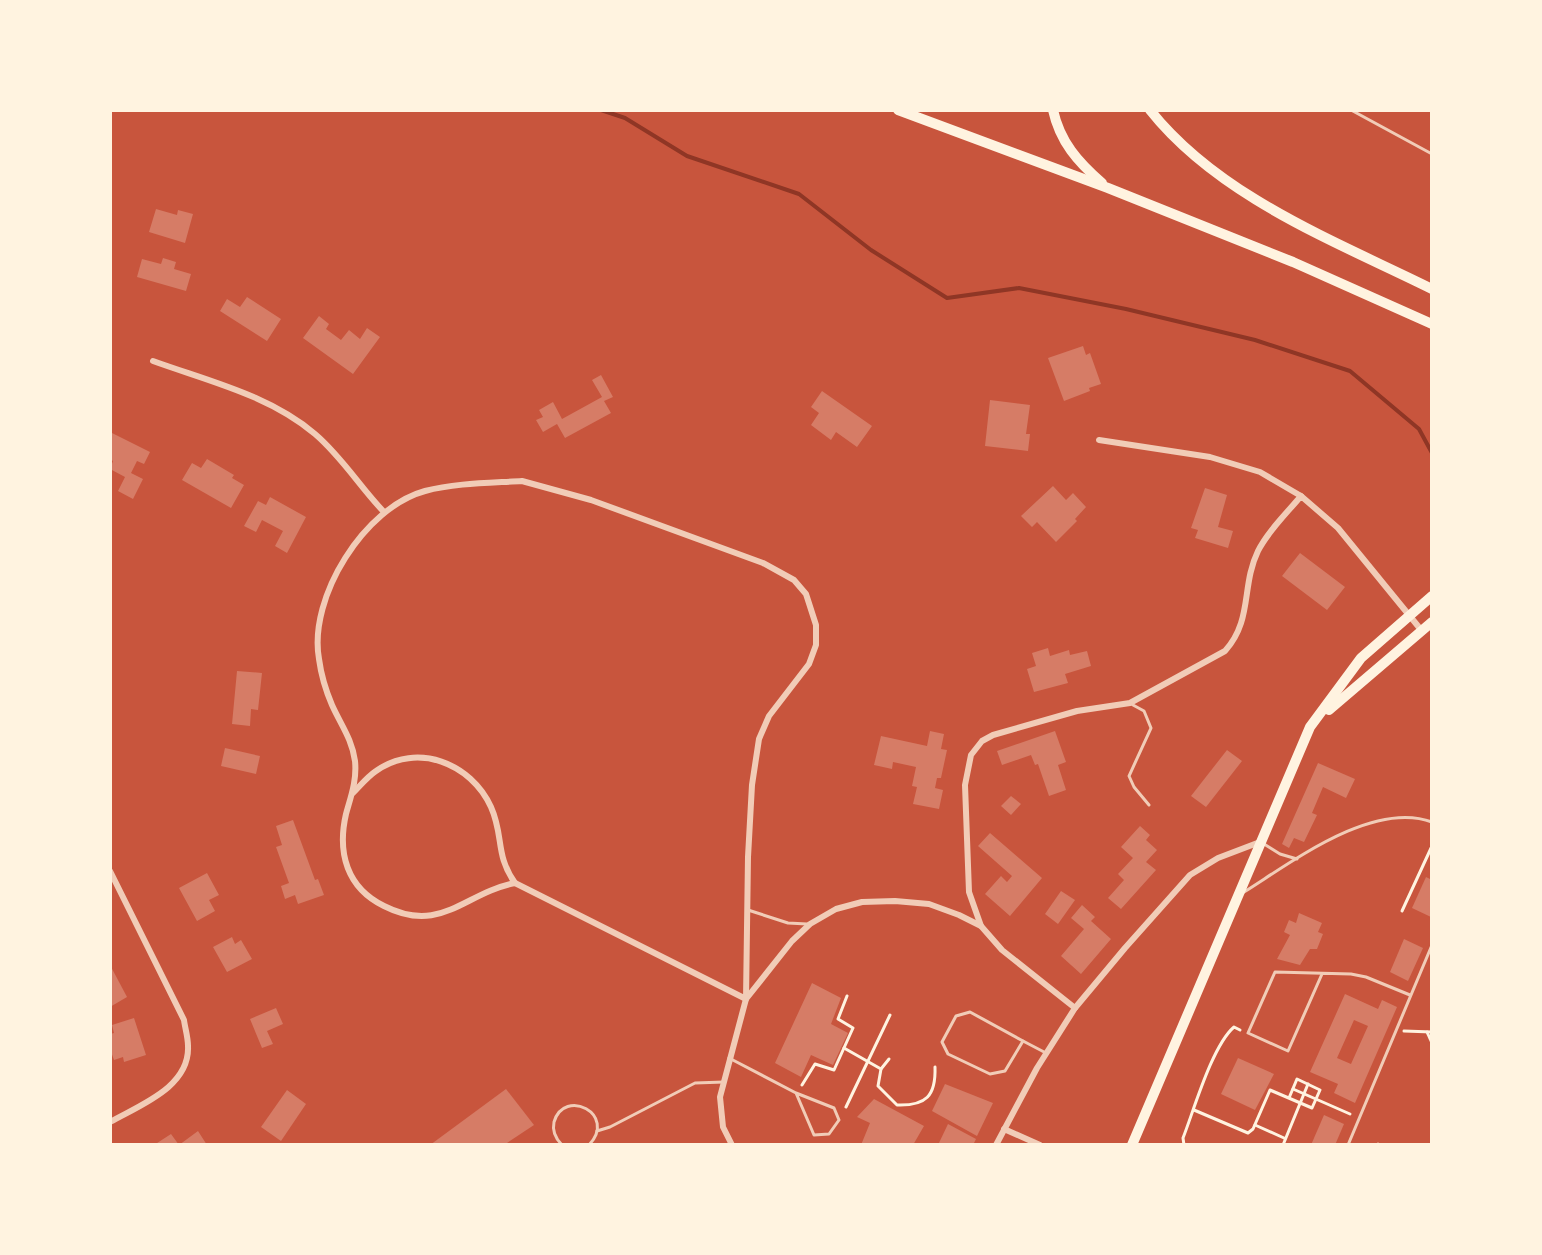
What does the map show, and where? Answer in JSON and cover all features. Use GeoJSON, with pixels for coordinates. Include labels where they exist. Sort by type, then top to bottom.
{"type":"FeatureCollection","features":[{"type":"Feature","properties":{"kind":"main road"},"geometry":{"type":"LineString","coordinates":[[898,110],[1108,188],[1293,262],[1432,324]]}},
{"type":"Feature","properties":{"kind":"main road"},"geometry":{"type":"LineString","coordinates":[[1053,110],[1065,144],[1079,163],[1108,188]]}},
{"type":"Feature","properties":{"kind":"main road"},"geometry":{"type":"LineString","coordinates":[[1150,110],[1169,134],[1253,200],[1432,289]]}},
{"type":"Feature","properties":{"kind":"main road"},"geometry":{"type":"LineString","coordinates":[[1132,1145],[1310,727],[1361,658],[1432,596]]}},
{"type":"Feature","properties":{"kind":"main road"},"geometry":{"type":"LineString","coordinates":[[1310,727],[1432,622]]}},
{"type":"Feature","properties":{"kind":"street"},"geometry":{"type":"LineString","coordinates":[[153,361],[258,398],[292,416],[346,464],[384,512]]}},
{"type":"Feature","properties":{"kind":"street"},"geometry":{"type":"LineString","coordinates":[[1099,440],[1210,457],[1260,472],[1301,496],[1338,528],[1422,631]]}},
{"type":"Feature","properties":{"kind":"street"},"geometry":{"type":"LineString","coordinates":[[515,883],[502,886],[448,912],[431,916],[404,914],[383,906],[358,887],[344,859],[344,825],[356,777],[354,754],[322,675],[318,656],[319,630],[328,592],[346,557],[357,540],[384,512],[424,491],[482,483],[535,483],[665,525],[763,563],[802,587],[816,625],[816,645],[809,664],[769,716],[759,739],[750,814],[746,999],[729,1058],[720,1115],[732,1145]]}},
{"type":"Feature","properties":{"kind":"street"},"geometry":{"type":"LineString","coordinates":[[1075,1008],[1002,950],[981,926],[969,892],[965,785],[971,755],[982,741],[993,735],[1077,711],[1130,703],[1225,651],[1237,638],[1249,580],[1259,550],[1301,496]]}},
{"type":"Feature","properties":{"kind":"street"},"geometry":{"type":"LineString","coordinates":[[353,793],[374,772],[402,760],[427,757],[450,764],[464,773],[485,795],[498,829],[501,859],[515,883],[746,999]]}},
{"type":"Feature","properties":{"kind":"street"},"geometry":{"type":"LineString","coordinates":[[996,1145],[1046,1053],[1075,1008],[1190,875],[1218,858],[1260,842]]}},
{"type":"Feature","properties":{"kind":"street"},"geometry":{"type":"LineString","coordinates":[[110,871],[184,1020],[188,1047],[186,1062],[171,1087],[110,1122]]}},
{"type":"Feature","properties":{"kind":"street"},"geometry":{"type":"LineString","coordinates":[[746,999],[784,950],[810,924],[836,909],[876,900],[929,904],[981,926]]}},
{"type":"Feature","properties":{"kind":"street"},"geometry":{"type":"LineString","coordinates":[[1004,1129],[1040,1145]]}},
{"type":"Feature","properties":{"kind":"lane"},"geometry":{"type":"LineString","coordinates":[[1351,110],[1432,154]]}},
{"type":"Feature","properties":{"kind":"lane"},"geometry":{"type":"LineString","coordinates":[[1130,703],[1144,711],[1151,728],[1129,776],[1149,805]]}},
{"type":"Feature","properties":{"kind":"lane"},"geometry":{"type":"LineString","coordinates":[[1239,895],[1297,859],[1364,824],[1388,817],[1432,822]]}},
{"type":"Feature","properties":{"kind":"lane"},"geometry":{"type":"LineString","coordinates":[[1260,842],[1280,854],[1297,859]]}},
{"type":"Feature","properties":{"kind":"lane"},"geometry":{"type":"LineString","coordinates":[[747,910],[788,923],[810,924]]}},
{"type":"Feature","properties":{"kind":"lane"},"geometry":{"type":"LineString","coordinates":[[1348,1145],[1432,945]]}},
{"type":"Feature","properties":{"kind":"lane"},"geometry":{"type":"LineString","coordinates":[[1322,974],[1288,1051],[1248,1033],[1275,972],[1351,974],[1410,995]]}},
{"type":"Feature","properties":{"kind":"lane"},"geometry":{"type":"LineString","coordinates":[[1023,1041],[1005,1071],[990,1074],[948,1054],[942,1042],[956,1016],[970,1012],[1046,1053]]}},
{"type":"Feature","properties":{"kind":"lane"},"geometry":{"type":"LineString","coordinates":[[729,1058],[796,1093],[834,1108],[839,1120],[829,1134],[814,1135],[796,1093]]}},
{"type":"Feature","properties":{"kind":"lane"},"geometry":{"type":"LineString","coordinates":[[597,1131],[695,1083],[724,1082]]}},
{"type":"Feature","properties":{"kind":"lane"},"geometry":{"type":"LineString","coordinates":[[562,1145],[554,1134],[555,1119],[564,1108],[578,1105],[591,1111],[597,1123],[597,1131],[589,1145]]}},
{"type":"Feature","properties":{"kind":"path"},"geometry":{"type":"LineString","coordinates":[[1402,911],[1432,846]]}},
{"type":"Feature","properties":{"kind":"path"},"geometry":{"type":"LineString","coordinates":[[796,1093],[815,1064],[834,1070],[853,1028],[838,1019],[847,996]]}},
{"type":"Feature","properties":{"kind":"path"},"geometry":{"type":"LineString","coordinates":[[846,1107],[890,1015]]}},
{"type":"Feature","properties":{"kind":"path"},"geometry":{"type":"LineString","coordinates":[[1184,1145],[1183,1138],[1219,1048],[1231,1030]]}},
{"type":"Feature","properties":{"kind":"path"},"geometry":{"type":"LineString","coordinates":[[1396,1031],[1430,1032],[1432,1043]]}},
{"type":"Feature","properties":{"kind":"path"},"geometry":{"type":"LineString","coordinates":[[844,1048],[881,1069]]}},
{"type":"Feature","properties":{"kind":"path"},"geometry":{"type":"LineString","coordinates":[[889,1059],[881,1069],[878,1086],[897,1105],[914,1105],[928,1098],[935,1084],[935,1067]]}},
{"type":"Feature","properties":{"kind":"path"},"geometry":{"type":"LineString","coordinates":[[1194,1110],[1243,1133],[1251,1132],[1270,1090],[1312,1108],[1320,1090],[1297,1079],[1289,1098]]}},
{"type":"Feature","properties":{"kind":"path"},"geometry":{"type":"LineString","coordinates":[[1283,1145],[1308,1084]]}},
{"type":"Feature","properties":{"kind":"path"},"geometry":{"type":"LineString","coordinates":[[1293,1089],[1350,1114]]}},
{"type":"Feature","properties":{"kind":"path"},"geometry":{"type":"LineString","coordinates":[[1255,1125],[1286,1139]]}},
{"type":"Feature","properties":{"kind":"building"},"geometry":{"type":"Polygon","coordinates":[[[156,209],[177,215],[178,210],[193,214],[185,243],[149,232],[156,209]]]}},
{"type":"Feature","properties":{"kind":"building"},"geometry":{"type":"Polygon","coordinates":[[[163,258],[176,262],[174,269],[191,274],[186,291],[137,277],[142,259],[161,264],[163,258]]]}},
{"type":"Feature","properties":{"kind":"building"},"geometry":{"type":"Polygon","coordinates":[[[247,297],[281,319],[267,341],[220,311],[227,299],[240,307],[247,297]]]}},
{"type":"Feature","properties":{"kind":"building"},"geometry":{"type":"Polygon","coordinates":[[[319,316],[329,324],[326,329],[341,340],[349,330],[360,339],[367,328],[380,337],[353,374],[303,338],[319,316]]]}},
{"type":"Feature","properties":{"kind":"building"},"geometry":{"type":"Polygon","coordinates":[[[1083,346],[1086,355],[1090,353],[1101,384],[1064,401],[1048,358],[1083,346]]]}},
{"type":"Feature","properties":{"kind":"building"},"geometry":{"type":"Polygon","coordinates":[[[601,375],[613,397],[604,401],[611,413],[565,438],[557,424],[543,432],[536,420],[543,417],[539,410],[553,402],[562,419],[602,397],[592,380],[601,375]]]}},
{"type":"Feature","properties":{"kind":"building"},"geometry":{"type":"Polygon","coordinates":[[[822,391],[872,426],[857,447],[836,432],[831,440],[811,425],[819,413],[811,407],[822,391]]]}},
{"type":"Feature","properties":{"kind":"building"},"geometry":{"type":"Polygon","coordinates":[[[990,400],[1030,405],[1026,434],[1030,434],[1028,451],[985,446],[990,400]]]}},
{"type":"Feature","properties":{"kind":"building"},"geometry":{"type":"Polygon","coordinates":[[[112,433],[150,452],[144,464],[137,461],[131,473],[143,479],[133,499],[118,491],[125,477],[110,469],[113,461],[110,459],[112,433]]]}},
{"type":"Feature","properties":{"kind":"building"},"geometry":{"type":"Polygon","coordinates":[[[207,459],[234,475],[232,478],[244,485],[231,508],[182,480],[192,463],[201,468],[207,459]]]}},
{"type":"Feature","properties":{"kind":"building"},"geometry":{"type":"Polygon","coordinates":[[[1053,486],[1066,500],[1073,493],[1086,507],[1056,542],[1037,522],[1032,527],[1021,516],[1053,486]]]}},
{"type":"Feature","properties":{"kind":"building"},"geometry":{"type":"Polygon","coordinates":[[[1205,488],[1227,495],[1218,527],[1233,531],[1228,548],[1195,538],[1198,530],[1191,528],[1205,488]]]}},
{"type":"Feature","properties":{"kind":"building"},"geometry":{"type":"Polygon","coordinates":[[[270,497],[306,517],[287,553],[275,546],[283,531],[262,520],[256,532],[244,526],[258,501],[266,505],[270,497]]]}},
{"type":"Feature","properties":{"kind":"building"},"geometry":{"type":"Polygon","coordinates":[[[1300,553],[1345,587],[1327,610],[1282,576],[1300,553]]]}},
{"type":"Feature","properties":{"kind":"building"},"geometry":{"type":"Polygon","coordinates":[[[1048,648],[1050,656],[1069,650],[1070,655],[1087,651],[1091,666],[1065,674],[1068,683],[1034,692],[1027,669],[1036,666],[1032,653],[1048,648]]]}},
{"type":"Feature","properties":{"kind":"building"},"geometry":{"type":"Polygon","coordinates":[[[237,671],[262,673],[258,710],[251,709],[250,726],[232,724],[237,671]]]}},
{"type":"Feature","properties":{"kind":"building"},"geometry":{"type":"Polygon","coordinates":[[[930,731],[944,734],[941,749],[947,750],[941,778],[937,778],[935,788],[943,790],[939,809],[913,804],[917,787],[912,786],[916,767],[893,762],[892,769],[874,765],[881,736],[927,746],[930,731]]]}},
{"type":"Feature","properties":{"kind":"building"},"geometry":{"type":"Polygon","coordinates":[[[1055,731],[1066,762],[1058,765],[1066,790],[1049,796],[1038,764],[1035,765],[1031,755],[1002,765],[997,751],[1055,731]]]}},
{"type":"Feature","properties":{"kind":"building"},"geometry":{"type":"Polygon","coordinates":[[[225,748],[260,756],[256,774],[221,766],[225,748]]]}},
{"type":"Feature","properties":{"kind":"building"},"geometry":{"type":"Polygon","coordinates":[[[1227,750],[1242,761],[1206,807],[1191,796],[1227,750]]]}},
{"type":"Feature","properties":{"kind":"building"},"geometry":{"type":"Polygon","coordinates":[[[1318,763],[1355,779],[1346,798],[1323,787],[1312,813],[1317,815],[1304,842],[1294,838],[1289,848],[1282,844],[1318,763]]]}},
{"type":"Feature","properties":{"kind":"building"},"geometry":{"type":"Polygon","coordinates":[[[1011,796],[1021,804],[1011,815],[1001,806],[1011,796]]]}},
{"type":"Feature","properties":{"kind":"building"},"geometry":{"type":"Polygon","coordinates":[[[293,820],[315,880],[318,879],[324,895],[298,904],[295,895],[285,899],[281,886],[289,883],[276,847],[282,845],[276,826],[293,820]]]}},
{"type":"Feature","properties":{"kind":"building"},"geometry":{"type":"Polygon","coordinates":[[[1140,826],[1150,835],[1146,840],[1157,850],[1146,862],[1156,870],[1121,909],[1108,898],[1124,880],[1118,874],[1133,858],[1121,847],[1140,826]]]}},
{"type":"Feature","properties":{"kind":"building"},"geometry":{"type":"Polygon","coordinates":[[[990,833],[1042,878],[1010,916],[985,894],[1001,876],[1007,882],[1012,876],[978,846],[990,833]]]}},
{"type":"Feature","properties":{"kind":"building"},"geometry":{"type":"Polygon","coordinates":[[[207,873],[219,895],[209,900],[215,911],[197,921],[179,888],[207,873]]]}},
{"type":"Feature","properties":{"kind":"building"},"geometry":{"type":"Polygon","coordinates":[[[1426,877],[1432,880],[1431,917],[1412,908],[1426,877]]]}},
{"type":"Feature","properties":{"kind":"building"},"geometry":{"type":"Polygon","coordinates":[[[1061,891],[1075,900],[1058,924],[1045,914],[1061,891]]]}},
{"type":"Feature","properties":{"kind":"building"},"geometry":{"type":"Polygon","coordinates":[[[1082,905],[1095,917],[1091,921],[1111,939],[1081,974],[1061,956],[1084,929],[1071,918],[1082,905]]]}},
{"type":"Feature","properties":{"kind":"building"},"geometry":{"type":"Polygon","coordinates":[[[1299,913],[1322,923],[1318,932],[1323,934],[1317,949],[1310,949],[1300,965],[1277,959],[1290,935],[1284,932],[1289,920],[1296,923],[1299,913]]]}},
{"type":"Feature","properties":{"kind":"building"},"geometry":{"type":"Polygon","coordinates":[[[232,937],[235,944],[241,940],[252,959],[227,972],[213,947],[232,937]]]}},
{"type":"Feature","properties":{"kind":"building"},"geometry":{"type":"Polygon","coordinates":[[[1404,939],[1423,948],[1408,981],[1390,972],[1404,939]]]}},
{"type":"Feature","properties":{"kind":"building"},"geometry":{"type":"Polygon","coordinates":[[[110,965],[127,997],[110,1007],[110,965]]]}},
{"type":"Feature","properties":{"kind":"building"},"geometry":{"type":"Polygon","coordinates":[[[812,983],[841,998],[831,1024],[848,1033],[833,1065],[811,1055],[801,1077],[775,1063],[812,983]]]}},
{"type":"Feature","properties":{"kind":"building"},"geometry":{"type":"Polygon","coordinates":[[[1345,994],[1378,1009],[1382,1000],[1397,1007],[1355,1103],[1334,1093],[1338,1084],[1310,1072],[1345,994]],[[1354,1020],[1337,1058],[1351,1064],[1368,1026],[1354,1020]]]}},
{"type":"Feature","properties":{"kind":"building"},"geometry":{"type":"Polygon","coordinates":[[[276,1008],[283,1024],[267,1031],[273,1044],[262,1048],[250,1019],[276,1008]]]}},
{"type":"Feature","properties":{"kind":"building"},"geometry":{"type":"Polygon","coordinates":[[[134,1018],[146,1055],[124,1062],[123,1057],[114,1060],[110,1049],[110,1034],[114,1033],[112,1025],[134,1018]]]}},
{"type":"Feature","properties":{"kind":"building"},"geometry":{"type":"Polygon","coordinates":[[[1238,1058],[1274,1074],[1255,1110],[1221,1094],[1238,1058]]]}},
{"type":"Feature","properties":{"kind":"building"},"geometry":{"type":"Polygon","coordinates":[[[945,1084],[993,1103],[977,1136],[932,1111],[945,1084]]]}},
{"type":"Feature","properties":{"kind":"building"},"geometry":{"type":"Polygon","coordinates":[[[506,1089],[534,1125],[504,1145],[430,1145],[506,1089]]]}},
{"type":"Feature","properties":{"kind":"building"},"geometry":{"type":"Polygon","coordinates":[[[287,1090],[306,1104],[281,1141],[261,1127],[287,1090]]]}},
{"type":"Feature","properties":{"kind":"building"},"geometry":{"type":"Polygon","coordinates":[[[874,1099],[924,1126],[913,1145],[861,1145],[870,1123],[857,1117],[874,1099]]]}},
{"type":"Feature","properties":{"kind":"building"},"geometry":{"type":"Polygon","coordinates":[[[1324,1115],[1344,1124],[1335,1145],[1311,1145],[1324,1115]]]}},
{"type":"Feature","properties":{"kind":"building"},"geometry":{"type":"Polygon","coordinates":[[[948,1124],[976,1139],[973,1145],[938,1145],[948,1124]]]}},
{"type":"Feature","properties":{"kind":"building"},"geometry":{"type":"Polygon","coordinates":[[[198,1131],[207,1145],[179,1145],[198,1131]]]}},
{"type":"Feature","properties":{"kind":"building"},"geometry":{"type":"Polygon","coordinates":[[[171,1134],[179,1145],[154,1145],[171,1134]]]}},
{"type":"Feature","properties":{"kind":"waterway"},"geometry":{"type":"LineString","coordinates":[[601,110],[625,118],[687,156],[799,194],[871,250],[947,298],[1019,288],[1126,309],[1255,340],[1350,371],[1419,429],[1432,453]]}}]}
